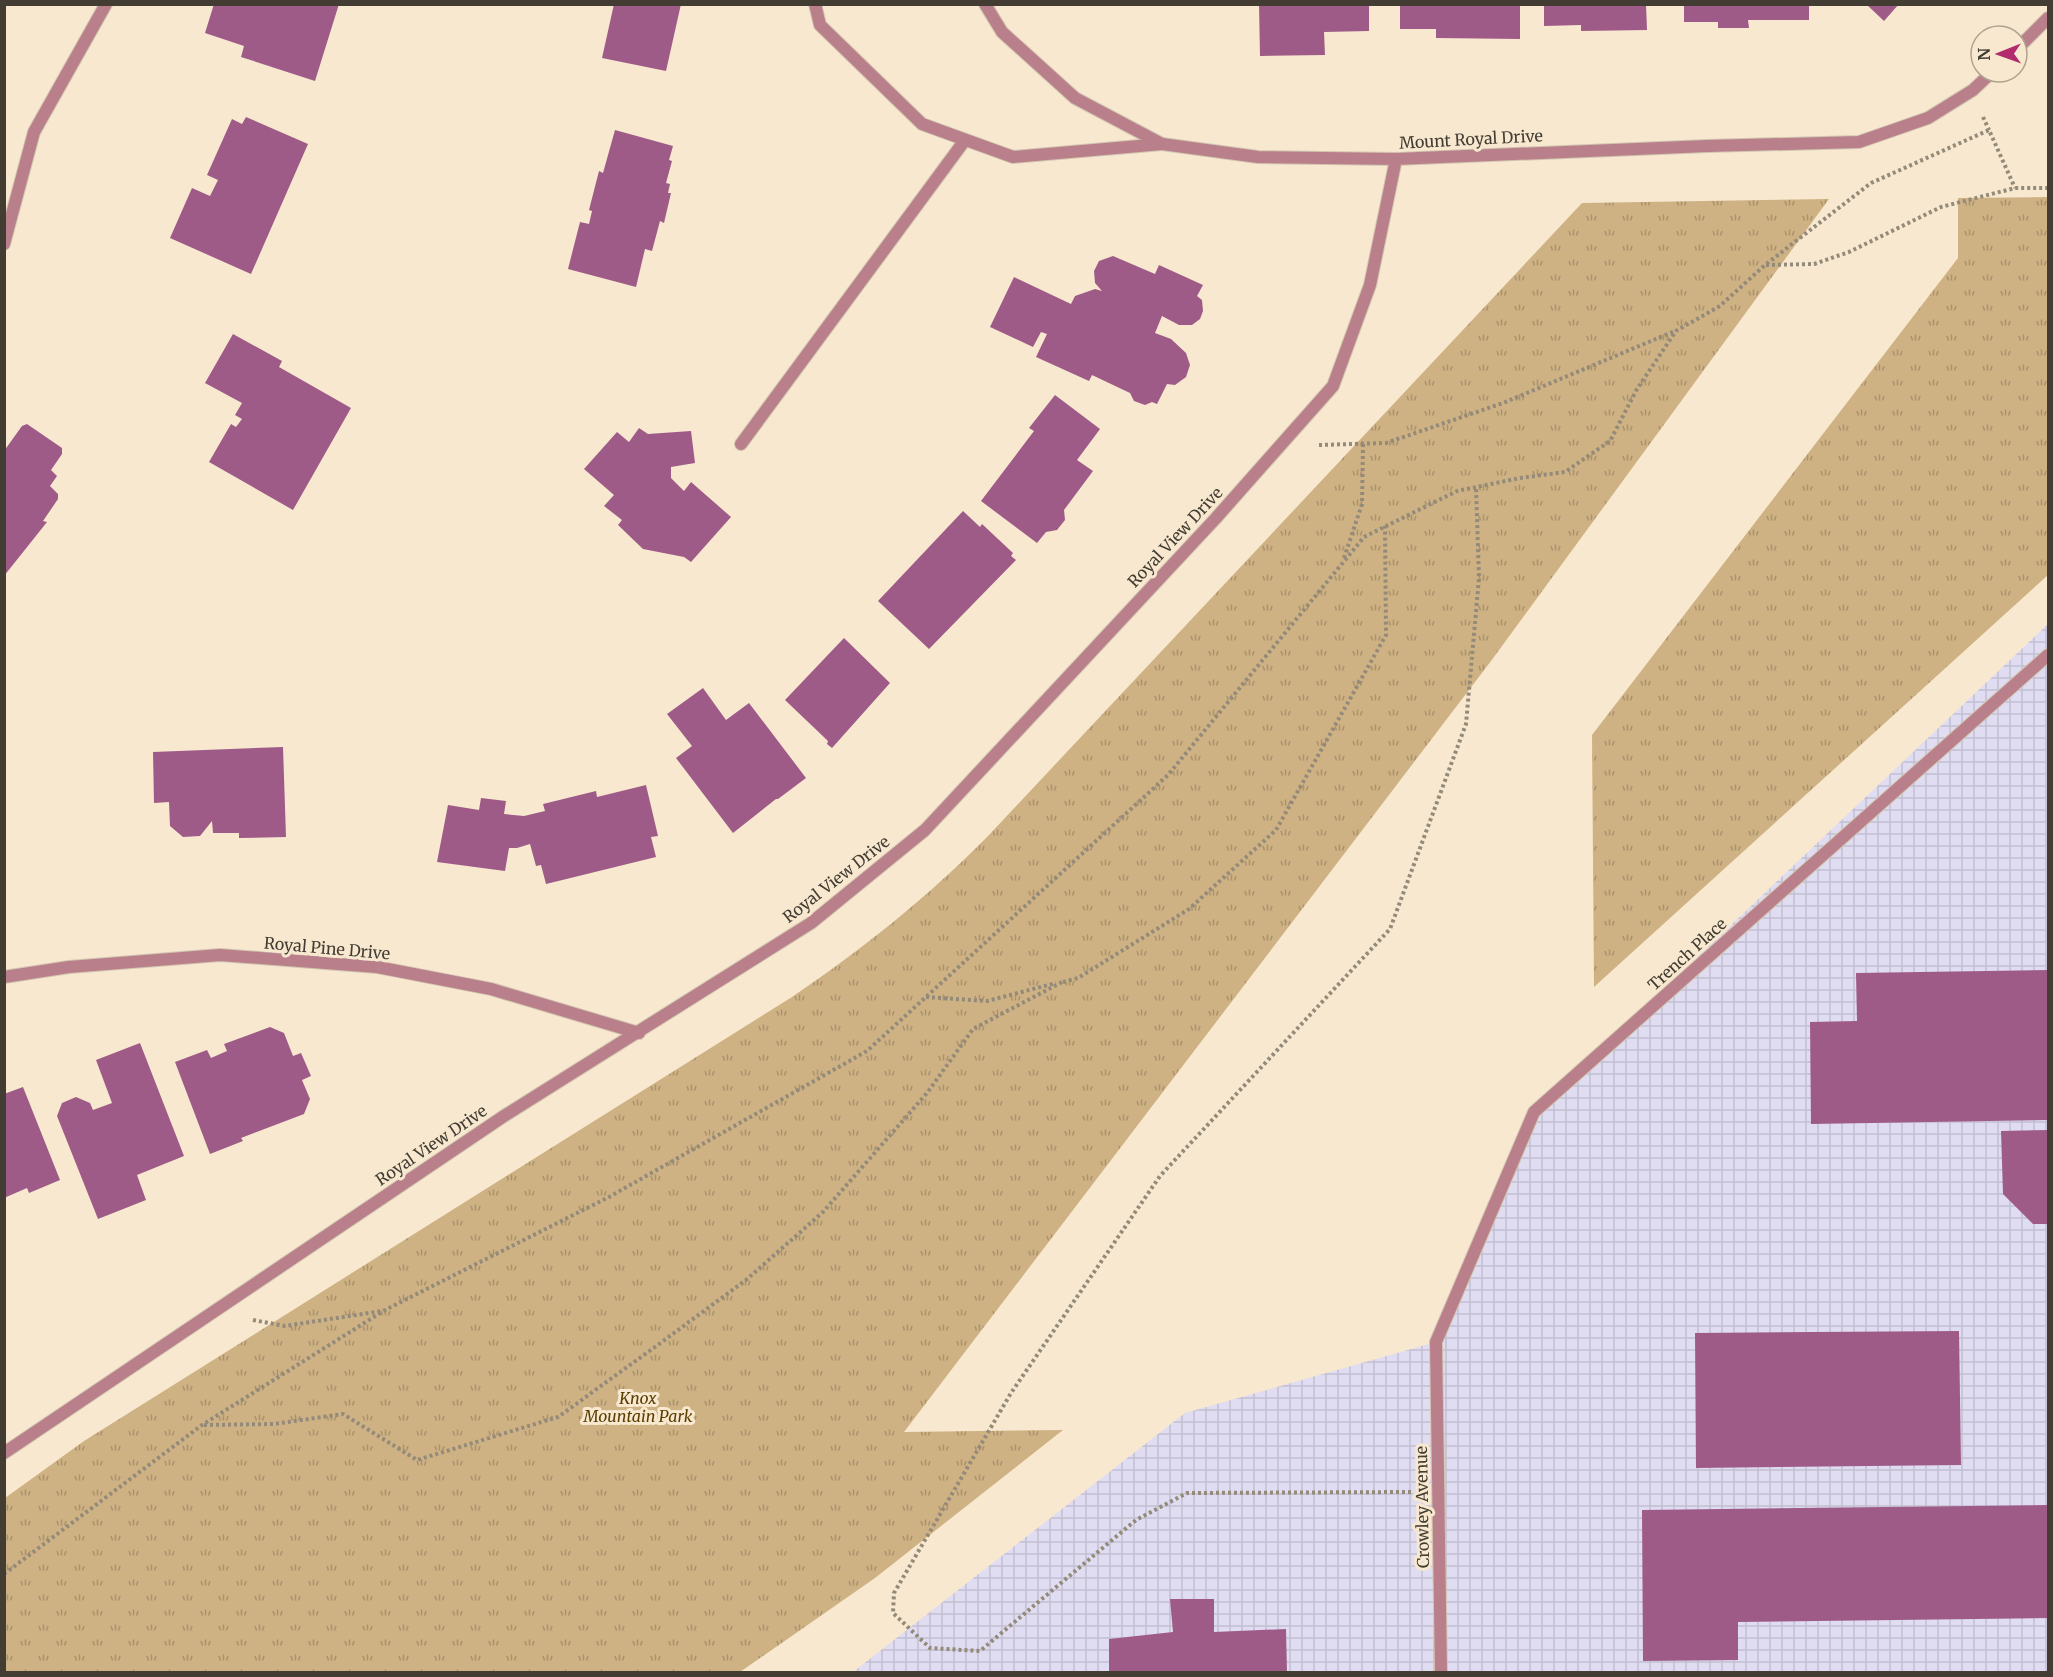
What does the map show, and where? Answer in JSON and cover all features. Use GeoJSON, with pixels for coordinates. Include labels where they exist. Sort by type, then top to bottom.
{"type":"FeatureCollection","features":[{"type":"Feature","properties":{"kind":"street"},"geometry":{"type":"LineString","coordinates":[[4,244],[34,132],[106,4]]}},
{"type":"Feature","properties":{"kind":"street"},"geometry":{"type":"LineString","coordinates":[[815,4],[820,25],[922,124],[1013,157],[1162,144]]}},
{"type":"Feature","properties":{"kind":"street","name":"Mount Royal Drive"},"geometry":{"type":"LineString","coordinates":[[985,4],[1002,32],[1075,98],[1162,144],[1258,157],[1396,159],[1859,142],[1928,118],[1979,84]]}},
{"type":"Feature","properties":{"kind":"street"},"geometry":{"type":"LineString","coordinates":[[2029,37],[2049,18]]}},
{"type":"Feature","properties":{"kind":"street"},"geometry":{"type":"LineString","coordinates":[[741,444],[965,140]]}},
{"type":"Feature","properties":{"kind":"street","name":"Royal View Drive"},"geometry":{"type":"LineString","coordinates":[[4,1453],[504,1116],[812,923],[925,830],[1216,518],[1333,386],[1370,285],[1396,159]]}},
{"type":"Feature","properties":{"kind":"street","name":"Trench Place"},"geometry":{"type":"LineString","coordinates":[[1436,1342],[1534,1112],[2049,655]]}},
{"type":"Feature","properties":{"kind":"street","name":"Royal Pine Drive"},"geometry":{"type":"LineString","coordinates":[[4,977],[69,968],[220,956],[377,967],[491,989],[639,1033]]}},
{"type":"Feature","properties":{"kind":"street","name":"Crowley Avenue"},"geometry":{"type":"LineString","coordinates":[[1436,1342],[1442,1672]]}},
{"type":"Feature","properties":{"kind":"path"},"geometry":{"type":"LineString","coordinates":[[1280,446],[1386,443],[1503,403],[1676,331],[1720,306],[1765,265],[1871,183],[1989,130],[2014,188]]}},
{"type":"Feature","properties":{"kind":"path"},"geometry":{"type":"LineString","coordinates":[[1765,265],[1814,264],[1850,252],[1941,207],[2014,188],[2049,188]]}},
{"type":"Feature","properties":{"kind":"path"},"geometry":{"type":"LineString","coordinates":[[4,1574],[202,1425],[386,1310],[609,1197],[867,1051],[1168,775],[1364,537],[1457,491],[1564,472],[1610,441],[1637,389],[1676,331]]}},
{"type":"Feature","properties":{"kind":"path"},"geometry":{"type":"LineString","coordinates":[[1343,562],[1362,504],[1363,444]]}},
{"type":"Feature","properties":{"kind":"path"},"geometry":{"type":"LineString","coordinates":[[1438,1491],[1187,1493],[1136,1520],[980,1651],[930,1648],[893,1613],[894,1593],[1011,1393],[1160,1176],[1390,929],[1466,724],[1479,578],[1476,487]]}},
{"type":"Feature","properties":{"kind":"path"},"geometry":{"type":"LineString","coordinates":[[926,997],[987,1001],[1078,978],[1189,909],[1276,830],[1386,635],[1385,526]]}},
{"type":"Feature","properties":{"kind":"path"},"geometry":{"type":"LineString","coordinates":[[202,1425],[274,1424],[343,1414],[417,1460],[558,1417],[746,1280],[823,1212],[927,1093],[973,1029],[1064,981]]}},
{"type":"Feature","properties":{"kind":"path"},"geometry":{"type":"LineString","coordinates":[[214,1311],[285,1326],[386,1310]]}},
{"type":"Feature","properties":{"kind":"shaded area"},"geometry":{"type":"Polygon","coordinates":[[[2048,624],[2048,1672],[853,1672],[1185,1413],[1436,1342],[1534,1112],[2048,624]]]}},
{"type":"Feature","properties":{"kind":"green space"},"geometry":{"type":"Polygon","coordinates":[[[2048,197],[2048,575],[1594,987],[1592,735],[1958,258],[1958,198],[2048,197]]]}},
{"type":"Feature","properties":{"kind":"green space","name":"Knox Mountain Park"},"geometry":{"type":"Polygon","coordinates":[[[1829,199],[1491,661],[904,1432],[1063,1430],[875,1578],[740,1672],[5,1672],[5,1498],[84,1441],[792,997],[895,921],[943,880],[989,835],[1582,203],[1829,199]]]}},
{"type":"Feature","properties":{"kind":"building"},"geometry":{"type":"Polygon","coordinates":[[[214,4],[339,4],[315,81],[241,57],[244,46],[205,33],[214,4]]]}},
{"type":"Feature","properties":{"kind":"building"},"geometry":{"type":"Polygon","coordinates":[[[614,4],[681,4],[666,71],[602,58],[614,4]]]}},
{"type":"Feature","properties":{"kind":"building"},"geometry":{"type":"Polygon","coordinates":[[[1259,4],[1369,4],[1369,31],[1324,32],[1325,55],[1260,56],[1259,4]]]}},
{"type":"Feature","properties":{"kind":"building"},"geometry":{"type":"Polygon","coordinates":[[[1400,4],[1520,4],[1520,39],[1436,38],[1436,29],[1400,29],[1400,4]]]}},
{"type":"Feature","properties":{"kind":"building"},"geometry":{"type":"Polygon","coordinates":[[[1544,4],[1646,4],[1647,30],[1581,31],[1581,25],[1544,26],[1544,4]]]}},
{"type":"Feature","properties":{"kind":"building"},"geometry":{"type":"Polygon","coordinates":[[[1684,4],[1809,4],[1809,20],[1748,20],[1749,28],[1718,28],[1718,22],[1684,22],[1684,4]]]}},
{"type":"Feature","properties":{"kind":"building"},"geometry":{"type":"Polygon","coordinates":[[[1866,4],[1899,4],[1884,21],[1866,4]]]}},
{"type":"Feature","properties":{"kind":"building"},"geometry":{"type":"Polygon","coordinates":[[[246,117],[308,144],[251,274],[170,238],[192,188],[210,196],[218,180],[207,175],[232,119],[242,124],[246,117]]]}},
{"type":"Feature","properties":{"kind":"building"},"geometry":{"type":"Polygon","coordinates":[[[615,130],[673,146],[669,160],[672,161],[666,183],[670,184],[668,193],[671,193],[664,223],[660,221],[652,251],[645,249],[636,287],[568,269],[580,222],[589,224],[592,211],[589,210],[599,171],[603,173],[615,130]]]}},
{"type":"Feature","properties":{"kind":"building"},"geometry":{"type":"Polygon","coordinates":[[[1113,256],[1155,274],[1159,265],[1203,285],[1197,296],[1202,300],[1203,311],[1200,319],[1192,325],[1179,325],[1162,316],[1155,333],[1171,339],[1186,353],[1190,365],[1186,377],[1175,385],[1167,384],[1157,404],[1152,402],[1145,405],[1134,401],[1130,393],[1092,375],[1089,381],[1036,357],[1047,334],[1041,332],[1033,347],[990,327],[1014,277],[1071,304],[1075,296],[1095,289],[1102,291],[1095,283],[1094,271],[1099,261],[1113,256]]]}},
{"type":"Feature","properties":{"kind":"building"},"geometry":{"type":"Polygon","coordinates":[[[233,334],[282,361],[279,367],[351,408],[293,510],[209,462],[231,424],[236,427],[242,419],[235,415],[242,403],[205,383],[233,334]]]}},
{"type":"Feature","properties":{"kind":"building"},"geometry":{"type":"Polygon","coordinates":[[[1055,395],[1100,429],[1077,460],[1093,471],[1064,510],[1065,520],[1057,530],[1046,532],[1037,543],[981,501],[1034,431],[1029,428],[1055,395]]]}},
{"type":"Feature","properties":{"kind":"building"},"geometry":{"type":"Polygon","coordinates":[[[27,424],[62,448],[62,454],[51,470],[57,476],[50,486],[58,494],[58,499],[43,521],[47,522],[4,576],[4,451],[22,426],[27,424]]]}},
{"type":"Feature","properties":{"kind":"building"},"geometry":{"type":"Polygon","coordinates":[[[639,428],[648,434],[691,431],[695,463],[671,467],[671,478],[684,491],[691,482],[731,517],[691,562],[684,557],[643,549],[618,525],[622,520],[604,506],[614,495],[584,469],[617,432],[629,442],[639,428]]]}},
{"type":"Feature","properties":{"kind":"building"},"geometry":{"type":"Polygon","coordinates":[[[963,511],[980,527],[982,524],[1013,553],[1011,556],[1016,560],[929,649],[878,601],[963,511]]]}},
{"type":"Feature","properties":{"kind":"building"},"geometry":{"type":"Polygon","coordinates":[[[844,638],[890,683],[832,748],[827,744],[828,741],[785,700],[844,638]]]}},
{"type":"Feature","properties":{"kind":"building"},"geometry":{"type":"Polygon","coordinates":[[[703,688],[726,720],[749,703],[806,778],[733,833],[676,758],[692,746],[667,714],[703,688]]]}},
{"type":"Feature","properties":{"kind":"building"},"geometry":{"type":"Polygon","coordinates":[[[283,747],[286,837],[239,838],[239,833],[213,833],[212,821],[200,836],[183,837],[170,826],[169,802],[154,803],[153,752],[283,747]]]}},
{"type":"Feature","properties":{"kind":"building"},"geometry":{"type":"Polygon","coordinates":[[[646,785],[658,836],[651,837],[656,857],[546,884],[541,865],[536,866],[530,844],[509,848],[505,871],[437,862],[448,805],[479,810],[481,798],[506,801],[504,814],[524,816],[545,811],[543,804],[596,791],[597,797],[646,785]]]}},
{"type":"Feature","properties":{"kind":"building"},"geometry":{"type":"Polygon","coordinates":[[[2048,970],[2048,1120],[1811,1124],[1810,1022],[1857,1021],[1856,973],[2048,970]]]}},
{"type":"Feature","properties":{"kind":"building"},"geometry":{"type":"Polygon","coordinates":[[[270,1027],[284,1033],[293,1056],[301,1053],[311,1076],[302,1080],[310,1099],[304,1114],[241,1138],[243,1141],[210,1154],[175,1062],[207,1050],[211,1058],[227,1051],[224,1044],[270,1027]]]}},
{"type":"Feature","properties":{"kind":"building"},"geometry":{"type":"Polygon","coordinates":[[[140,1043],[184,1156],[137,1175],[146,1200],[98,1219],[57,1116],[62,1103],[76,1097],[90,1103],[93,1110],[112,1103],[96,1060],[140,1043]]]}},
{"type":"Feature","properties":{"kind":"building"},"geometry":{"type":"Polygon","coordinates":[[[23,1087],[60,1180],[29,1193],[27,1188],[4,1198],[4,1094],[23,1087]]]}},
{"type":"Feature","properties":{"kind":"building"},"geometry":{"type":"Polygon","coordinates":[[[2048,1130],[2048,1224],[2033,1224],[2003,1194],[2001,1131],[2048,1130]]]}},
{"type":"Feature","properties":{"kind":"building"},"geometry":{"type":"Polygon","coordinates":[[[1959,1331],[1961,1465],[1696,1468],[1695,1333],[1959,1331]]]}},
{"type":"Feature","properties":{"kind":"building"},"geometry":{"type":"Polygon","coordinates":[[[2048,1505],[2048,1618],[1738,1622],[1738,1660],[1643,1661],[1642,1510],[2048,1505]]]}},
{"type":"Feature","properties":{"kind":"building"},"geometry":{"type":"Polygon","coordinates":[[[1170,1599],[1214,1599],[1214,1632],[1286,1629],[1287,1672],[1109,1672],[1109,1639],[1173,1632],[1170,1599]]]}}]}
